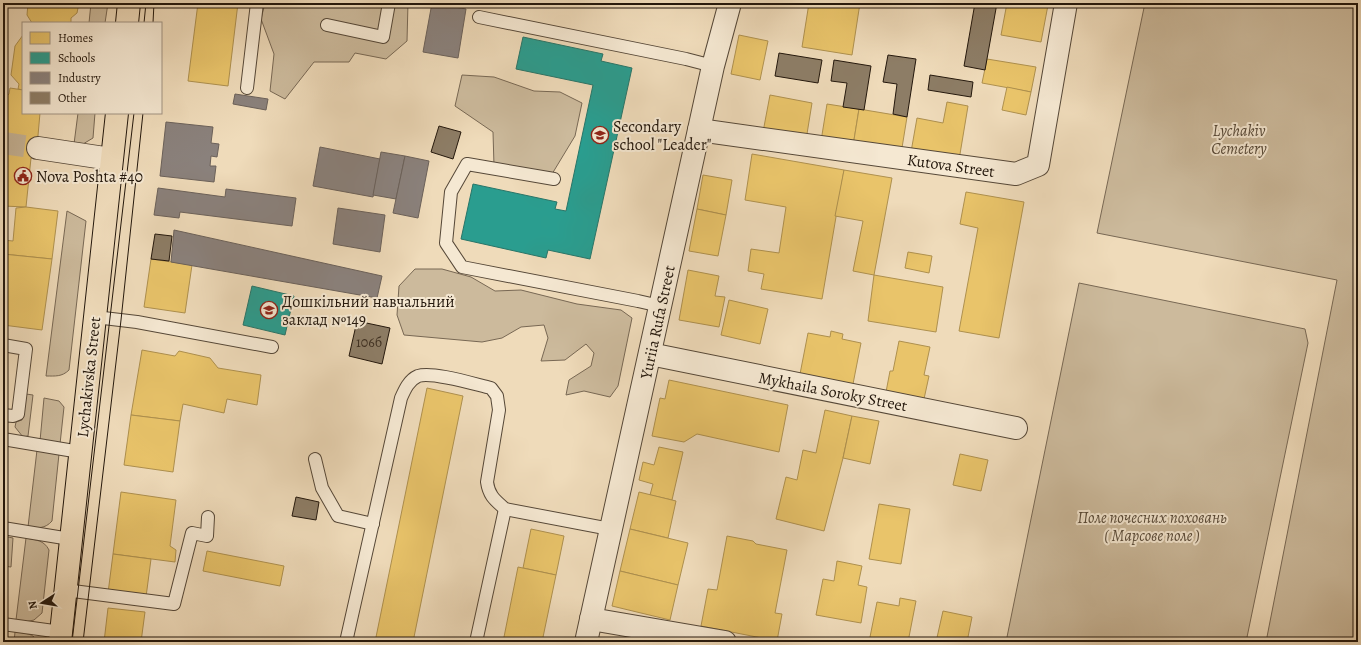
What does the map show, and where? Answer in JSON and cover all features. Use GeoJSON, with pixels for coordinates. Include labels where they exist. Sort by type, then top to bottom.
{"type":"FeatureCollection","features":[{"type":"Feature","properties":{"kind":"main road"},"geometry":{"type":"LineString","coordinates":[[127,22],[129,3]]}},
{"type":"Feature","properties":{"kind":"main road","name":"Lychakivska Street"},"geometry":{"type":"LineString","coordinates":[[60,637],[117,114]]}},
{"type":"Feature","properties":{"kind":"street","name":"Kutova Street"},"geometry":{"type":"LineString","coordinates":[[699,130],[1016,174],[1038,164],[1066,3]]}},
{"type":"Feature","properties":{"kind":"street","name":"Yuriia Rufa Street"},"geometry":{"type":"LineString","coordinates":[[586,642],[728,4]]}},
{"type":"Feature","properties":{"kind":"street"},"geometry":{"type":"LineString","coordinates":[[38,148],[112,159]]}},
{"type":"Feature","properties":{"kind":"street","name":"Mykhaila Soroky Street"},"geometry":{"type":"LineString","coordinates":[[650,354],[1016,428]]}},
{"type":"Feature","properties":{"kind":"street"},"geometry":{"type":"LineString","coordinates":[[591,619],[725,642]]}},
{"type":"Feature","properties":{"kind":"lane"},"geometry":{"type":"LineString","coordinates":[[247,88],[257,3]]}},
{"type":"Feature","properties":{"kind":"lane"},"geometry":{"type":"LineString","coordinates":[[327,25],[383,36],[389,3]]}},
{"type":"Feature","properties":{"kind":"lane"},"geometry":{"type":"LineString","coordinates":[[479,17],[686,59],[713,66]]}},
{"type":"Feature","properties":{"kind":"lane"},"geometry":{"type":"LineString","coordinates":[[554,179],[467,164],[451,192],[446,243],[462,267],[660,306]]}},
{"type":"Feature","properties":{"kind":"lane"},"geometry":{"type":"LineString","coordinates":[[95,317],[137,322],[272,347]]}},
{"type":"Feature","properties":{"kind":"lane"},"geometry":{"type":"LineString","coordinates":[[3,345],[26,349],[18,414],[13,416],[3,415]]}},
{"type":"Feature","properties":{"kind":"lane"},"geometry":{"type":"LineString","coordinates":[[346,642],[402,398],[407,385],[418,376],[431,374],[491,388],[496,396],[499,410],[487,482],[488,491],[505,509],[610,529]]}},
{"type":"Feature","properties":{"kind":"lane"},"geometry":{"type":"LineString","coordinates":[[3,439],[80,452]]}},
{"type":"Feature","properties":{"kind":"lane"},"geometry":{"type":"LineString","coordinates":[[315,459],[322,488],[338,516],[373,524]]}},
{"type":"Feature","properties":{"kind":"lane"},"geometry":{"type":"LineString","coordinates":[[476,642],[505,509]]}},
{"type":"Feature","properties":{"kind":"lane"},"geometry":{"type":"LineString","coordinates":[[65,590],[174,604],[192,533],[207,536],[208,517]]}},
{"type":"Feature","properties":{"kind":"lane"},"geometry":{"type":"LineString","coordinates":[[3,528],[70,539]]}},
{"type":"Feature","properties":{"kind":"lane"},"geometry":{"type":"LineString","coordinates":[[3,624],[60,637]]}},
{"type":"Feature","properties":{"kind":"green space"},"geometry":{"type":"Polygon","coordinates":[[[91,3],[108,3],[105,22],[89,22],[91,3]]]}},
{"type":"Feature","properties":{"kind":"green space"},"geometry":{"type":"Polygon","coordinates":[[[265,3],[408,3],[407,41],[386,59],[355,53],[349,62],[314,62],[285,99],[270,91],[274,54],[261,19],[265,3]]]}},
{"type":"Feature","properties":{"kind":"green space","name":"Lychakiv Cemetery"},"geometry":{"type":"Polygon","coordinates":[[[1145,3],[1358,3],[1358,642],[1266,642],[1337,280],[1097,233],[1145,3]]]}},
{"type":"Feature","properties":{"kind":"green space"},"geometry":{"type":"Polygon","coordinates":[[[462,75],[494,77],[534,91],[560,92],[582,103],[575,136],[552,174],[494,166],[493,132],[455,106],[462,75]]]}},
{"type":"Feature","properties":{"kind":"green space"},"geometry":{"type":"Polygon","coordinates":[[[78,114],[95,114],[93,138],[83,144],[74,144],[78,114]]]}},
{"type":"Feature","properties":{"kind":"green space"},"geometry":{"type":"Polygon","coordinates":[[[67,211],[86,221],[69,370],[61,375],[46,376],[67,211]]]}},
{"type":"Feature","properties":{"kind":"green space"},"geometry":{"type":"Polygon","coordinates":[[[415,269],[442,269],[471,277],[495,291],[521,290],[577,304],[621,310],[632,318],[618,386],[610,397],[584,391],[566,395],[569,380],[591,366],[594,353],[586,344],[565,360],[541,361],[548,338],[544,325],[521,327],[502,338],[482,342],[404,335],[397,315],[399,286],[415,269]]]}},
{"type":"Feature","properties":{"kind":"green space","name":"Поле почесних поховань ( Марсове поле )"},"geometry":{"type":"Polygon","coordinates":[[[1079,283],[1305,329],[1308,343],[1246,642],[1006,642],[1079,283]]]}},
{"type":"Feature","properties":{"kind":"green space"},"geometry":{"type":"Polygon","coordinates":[[[26,394],[33,395],[28,436],[23,437],[15,427],[16,422],[22,420],[26,394]]]}},
{"type":"Feature","properties":{"kind":"green space"},"geometry":{"type":"Polygon","coordinates":[[[44,398],[59,401],[64,407],[60,444],[40,441],[44,398]]]}},
{"type":"Feature","properties":{"kind":"green space"},"geometry":{"type":"Polygon","coordinates":[[[37,450],[59,454],[52,521],[44,527],[38,528],[28,527],[37,450]]]}},
{"type":"Feature","properties":{"kind":"green space"},"geometry":{"type":"Polygon","coordinates":[[[3,536],[13,538],[11,567],[3,566],[3,536]]]}},
{"type":"Feature","properties":{"kind":"green space"},"geometry":{"type":"Polygon","coordinates":[[[26,538],[42,542],[49,550],[42,613],[34,620],[25,622],[16,620],[26,538]]]}},
{"type":"Feature","properties":{"kind":"green space"},"geometry":{"type":"Polygon","coordinates":[[[15,632],[31,635],[38,642],[14,642],[15,632]]]}},
{"type":"Feature","properties":{"kind":"building: Homes"},"geometry":{"type":"Polygon","coordinates":[[[28,3],[79,3],[77,13],[71,18],[71,22],[31,22],[27,15],[28,3]]]}},
{"type":"Feature","properties":{"kind":"building: Homes"},"geometry":{"type":"Polygon","coordinates":[[[198,3],[238,3],[228,86],[188,81],[198,3]]]}},
{"type":"Feature","properties":{"kind":"building: Homes"},"geometry":{"type":"Polygon","coordinates":[[[809,3],[860,3],[852,55],[802,47],[809,3]]]}},
{"type":"Feature","properties":{"kind":"building: Homes"},"geometry":{"type":"Polygon","coordinates":[[[1007,3],[1037,3],[1048,5],[1041,42],[1001,35],[1007,3]]]}},
{"type":"Feature","properties":{"kind":"building: Homes"},"geometry":{"type":"Polygon","coordinates":[[[739,35],[768,41],[760,80],[731,74],[739,35]]]}},
{"type":"Feature","properties":{"kind":"building: Homes"},"geometry":{"type":"Polygon","coordinates":[[[22,36],[22,90],[18,89],[19,84],[11,75],[15,46],[22,36]]]}},
{"type":"Feature","properties":{"kind":"building: Homes"},"geometry":{"type":"Polygon","coordinates":[[[987,59],[1036,67],[1031,92],[982,83],[987,59]]]}},
{"type":"Feature","properties":{"kind":"building: Homes"},"geometry":{"type":"Polygon","coordinates":[[[1007,87],[1031,92],[1026,115],[1002,110],[1007,87]]]}},
{"type":"Feature","properties":{"kind":"building: Homes"},"geometry":{"type":"Polygon","coordinates":[[[10,88],[22,90],[22,114],[40,114],[36,158],[31,158],[26,207],[3,206],[3,99],[9,94],[10,88]]]}},
{"type":"Feature","properties":{"kind":"building: Homes"},"geometry":{"type":"Polygon","coordinates":[[[770,95],[812,103],[806,140],[763,132],[770,95]]]}},
{"type":"Feature","properties":{"kind":"building: Homes"},"geometry":{"type":"Polygon","coordinates":[[[947,102],[968,106],[959,160],[911,152],[917,118],[943,123],[947,102]]]}},
{"type":"Feature","properties":{"kind":"building: Homes"},"geometry":{"type":"Polygon","coordinates":[[[827,104],[859,109],[853,146],[821,141],[827,104]]]}},
{"type":"Feature","properties":{"kind":"building: Homes"},"geometry":{"type":"Polygon","coordinates":[[[859,109],[907,117],[901,154],[853,146],[859,109]]]}},
{"type":"Feature","properties":{"kind":"building: Homes"},"geometry":{"type":"Polygon","coordinates":[[[752,154],[844,170],[822,299],[761,289],[764,274],[748,271],[751,249],[779,253],[786,207],[745,200],[752,154]]]}},
{"type":"Feature","properties":{"kind":"building: Homes"},"geometry":{"type":"Polygon","coordinates":[[[844,170],[892,178],[874,275],[853,271],[863,221],[835,216],[844,170]]]}},
{"type":"Feature","properties":{"kind":"building: Homes"},"geometry":{"type":"Polygon","coordinates":[[[703,175],[732,180],[726,215],[697,209],[703,175]]]}},
{"type":"Feature","properties":{"kind":"building: Homes"},"geometry":{"type":"Polygon","coordinates":[[[966,192],[1024,202],[999,338],[959,331],[978,228],[960,224],[966,192]]]}},
{"type":"Feature","properties":{"kind":"building: Homes"},"geometry":{"type":"Polygon","coordinates":[[[26,207],[58,211],[52,259],[3,254],[3,240],[13,241],[16,208],[26,207]]]}},
{"type":"Feature","properties":{"kind":"building: Homes"},"geometry":{"type":"Polygon","coordinates":[[[697,209],[726,215],[718,256],[689,251],[697,209]]]}},
{"type":"Feature","properties":{"kind":"building: Homes"},"geometry":{"type":"Polygon","coordinates":[[[908,252],[932,256],[929,273],[905,268],[908,252]]]}},
{"type":"Feature","properties":{"kind":"building: Homes"},"geometry":{"type":"Polygon","coordinates":[[[3,254],[52,259],[42,330],[3,325],[3,288],[6,272],[3,272],[3,254]]]}},
{"type":"Feature","properties":{"kind":"building: Homes"},"geometry":{"type":"Polygon","coordinates":[[[151,259],[192,265],[185,313],[144,307],[151,259]]]}},
{"type":"Feature","properties":{"kind":"building: Homes"},"geometry":{"type":"Polygon","coordinates":[[[688,270],[719,276],[715,296],[725,297],[719,327],[679,320],[688,270]]]}},
{"type":"Feature","properties":{"kind":"building: Homes"},"geometry":{"type":"Polygon","coordinates":[[[874,275],[943,287],[936,332],[868,321],[874,275]]]}},
{"type":"Feature","properties":{"kind":"building: Homes"},"geometry":{"type":"Polygon","coordinates":[[[729,300],[768,309],[760,344],[721,335],[729,300]]]}},
{"type":"Feature","properties":{"kind":"building: Homes"},"geometry":{"type":"Polygon","coordinates":[[[831,331],[843,334],[842,339],[861,343],[853,384],[800,374],[808,333],[830,337],[831,331]]]}},
{"type":"Feature","properties":{"kind":"building: Homes"},"geometry":{"type":"Polygon","coordinates":[[[899,341],[930,347],[924,375],[929,376],[924,399],[886,392],[890,371],[893,371],[899,341]]]}},
{"type":"Feature","properties":{"kind":"building: Homes"},"geometry":{"type":"Polygon","coordinates":[[[142,350],[175,356],[179,351],[210,358],[218,368],[261,375],[257,405],[227,399],[224,413],[183,404],[180,421],[131,415],[142,350]]]}},
{"type":"Feature","properties":{"kind":"building: Homes"},"geometry":{"type":"Polygon","coordinates":[[[669,380],[788,405],[779,452],[697,434],[684,442],[652,436],[660,398],[665,399],[669,380]]]}},
{"type":"Feature","properties":{"kind":"building: Homes"},"geometry":{"type":"Polygon","coordinates":[[[427,388],[463,396],[413,642],[375,642],[427,388]]]}},
{"type":"Feature","properties":{"kind":"building: Homes"},"geometry":{"type":"Polygon","coordinates":[[[825,410],[852,416],[824,531],[776,519],[786,477],[797,480],[803,450],[816,453],[825,410]]]}},
{"type":"Feature","properties":{"kind":"building: Homes"},"geometry":{"type":"Polygon","coordinates":[[[131,415],[180,421],[173,472],[124,465],[131,415]]]}},
{"type":"Feature","properties":{"kind":"building: Homes"},"geometry":{"type":"Polygon","coordinates":[[[852,416],[879,421],[870,464],[843,458],[852,416]]]}},
{"type":"Feature","properties":{"kind":"building: Homes"},"geometry":{"type":"Polygon","coordinates":[[[659,447],[683,452],[672,500],[650,495],[653,484],[639,480],[643,462],[654,465],[659,447]]]}},
{"type":"Feature","properties":{"kind":"building: Homes"},"geometry":{"type":"Polygon","coordinates":[[[960,454],[988,460],[981,491],[953,485],[960,454]]]}},
{"type":"Feature","properties":{"kind":"building: Homes"},"geometry":{"type":"Polygon","coordinates":[[[121,492],[176,500],[170,546],[176,550],[175,562],[113,554],[121,492]]]}},
{"type":"Feature","properties":{"kind":"building: Homes"},"geometry":{"type":"Polygon","coordinates":[[[639,492],[676,501],[668,538],[630,529],[639,492]]]}},
{"type":"Feature","properties":{"kind":"building: Homes"},"geometry":{"type":"Polygon","coordinates":[[[879,504],[910,509],[901,564],[869,559],[879,504]]]}},
{"type":"Feature","properties":{"kind":"building: Homes"},"geometry":{"type":"Polygon","coordinates":[[[531,529],[564,536],[556,575],[523,568],[531,529]]]}},
{"type":"Feature","properties":{"kind":"building: Homes"},"geometry":{"type":"Polygon","coordinates":[[[630,529],[688,543],[678,585],[620,571],[630,529]]]}},
{"type":"Feature","properties":{"kind":"building: Homes"},"geometry":{"type":"Polygon","coordinates":[[[727,536],[753,541],[756,544],[787,550],[775,613],[782,614],[777,641],[701,626],[708,589],[717,590],[727,536]]]}},
{"type":"Feature","properties":{"kind":"building: Homes"},"geometry":{"type":"Polygon","coordinates":[[[207,551],[284,566],[280,586],[203,571],[207,551]]]}},
{"type":"Feature","properties":{"kind":"building: Homes"},"geometry":{"type":"Polygon","coordinates":[[[113,554],[151,559],[146,597],[108,593],[113,554]]]}},
{"type":"Feature","properties":{"kind":"building: Homes"},"geometry":{"type":"Polygon","coordinates":[[[837,561],[862,566],[858,585],[867,587],[861,623],[816,615],[823,579],[834,581],[837,561]]]}},
{"type":"Feature","properties":{"kind":"building: Homes"},"geometry":{"type":"Polygon","coordinates":[[[518,567],[556,575],[542,642],[503,642],[518,567]]]}},
{"type":"Feature","properties":{"kind":"building: Homes"},"geometry":{"type":"Polygon","coordinates":[[[620,571],[678,585],[670,620],[612,606],[620,571]]]}},
{"type":"Feature","properties":{"kind":"building: Homes"},"geometry":{"type":"Polygon","coordinates":[[[900,598],[916,601],[908,642],[869,642],[877,602],[899,606],[900,598]]]}},
{"type":"Feature","properties":{"kind":"building: Homes"},"geometry":{"type":"Polygon","coordinates":[[[108,608],[145,612],[141,642],[104,642],[108,608]]]}},
{"type":"Feature","properties":{"kind":"building: Homes"},"geometry":{"type":"Polygon","coordinates":[[[943,611],[972,617],[967,642],[936,642],[943,611]]]}},
{"type":"Feature","properties":{"kind":"building: Schools","name":"Secondary school \"Leader\""},"geometry":{"type":"Polygon","coordinates":[[[523,37],[603,54],[601,61],[632,68],[590,259],[548,250],[546,258],[461,239],[473,184],[557,202],[555,209],[566,211],[593,85],[516,69],[523,37]]]}},
{"type":"Feature","properties":{"kind":"building: Schools","name":"Дошкільний навчальний заклад №149"},"geometry":{"type":"Polygon","coordinates":[[[252,286],[294,296],[285,335],[243,325],[252,286]]]}},
{"type":"Feature","properties":{"kind":"building: Industry"},"geometry":{"type":"Polygon","coordinates":[[[432,3],[466,9],[458,58],[423,52],[432,3]]]}},
{"type":"Feature","properties":{"kind":"building: Industry"},"geometry":{"type":"Polygon","coordinates":[[[235,94],[268,99],[266,110],[233,104],[235,94]]]}},
{"type":"Feature","properties":{"kind":"building: Industry"},"geometry":{"type":"Polygon","coordinates":[[[166,122],[213,127],[211,143],[219,144],[217,157],[211,156],[210,166],[216,166],[214,182],[160,176],[166,122]]]}},
{"type":"Feature","properties":{"kind":"building: Industry"},"geometry":{"type":"Polygon","coordinates":[[[320,147],[380,159],[373,197],[313,186],[320,147]]]}},
{"type":"Feature","properties":{"kind":"building: Industry"},"geometry":{"type":"Polygon","coordinates":[[[381,152],[405,156],[396,199],[373,195],[381,152]]]}},
{"type":"Feature","properties":{"kind":"building: Industry"},"geometry":{"type":"Polygon","coordinates":[[[405,156],[429,161],[418,218],[393,213],[405,156]]]}},
{"type":"Feature","properties":{"kind":"building: Industry"},"geometry":{"type":"Polygon","coordinates":[[[158,188],[225,197],[226,189],[296,198],[292,226],[180,212],[179,218],[154,215],[158,188]]]}},
{"type":"Feature","properties":{"kind":"building: Industry"},"geometry":{"type":"Polygon","coordinates":[[[338,208],[385,215],[380,252],[333,244],[338,208]]]}},
{"type":"Feature","properties":{"kind":"building: Industry"},"geometry":{"type":"Polygon","coordinates":[[[174,230],[382,276],[377,298],[171,262],[174,230]]]}},
{"type":"Feature","properties":{"kind":"building: Other"},"geometry":{"type":"Polygon","coordinates":[[[975,3],[997,3],[985,70],[964,66],[975,3]]]}},
{"type":"Feature","properties":{"kind":"building: Other"},"geometry":{"type":"Polygon","coordinates":[[[779,53],[822,60],[818,83],[775,76],[779,53]]]}},
{"type":"Feature","properties":{"kind":"building: Other"},"geometry":{"type":"Polygon","coordinates":[[[888,55],[916,59],[907,117],[893,114],[897,84],[883,82],[888,55]]]}},
{"type":"Feature","properties":{"kind":"building: Other"},"geometry":{"type":"Polygon","coordinates":[[[834,60],[871,66],[864,110],[843,107],[847,83],[831,81],[834,60]]]}},
{"type":"Feature","properties":{"kind":"building: Other"},"geometry":{"type":"Polygon","coordinates":[[[930,75],[973,82],[971,97],[928,90],[930,75]]]}},
{"type":"Feature","properties":{"kind":"building: Other"},"geometry":{"type":"Polygon","coordinates":[[[439,126],[461,132],[453,159],[431,152],[439,126]]]}},
{"type":"Feature","properties":{"kind":"building: Other"},"geometry":{"type":"Polygon","coordinates":[[[155,234],[172,236],[169,261],[151,259],[155,234]]]}},
{"type":"Feature","properties":{"kind":"building: Other"},"geometry":{"type":"Polygon","coordinates":[[[357,321],[390,328],[382,364],[349,356],[357,321]]]}},
{"type":"Feature","properties":{"kind":"building: Other"},"geometry":{"type":"Polygon","coordinates":[[[296,497],[319,502],[316,520],[292,516],[296,497]]]}},
{"type":"Feature","properties":{"kind":"tunnel"},"geometry":{"type":"LineString","coordinates":[[3,143],[38,148]]}},
{"type":"Feature","properties":{"kind":"tram line"},"geometry":{"type":"LineString","coordinates":[[144,22],[146,3]]}},
{"type":"Feature","properties":{"kind":"tram line"},"geometry":{"type":"LineString","coordinates":[[153,22],[154,3]]}},
{"type":"Feature","properties":{"kind":"tram line"},"geometry":{"type":"LineString","coordinates":[[72,642],[134,114]]}},
{"type":"Feature","properties":{"kind":"tram line"},"geometry":{"type":"LineString","coordinates":[[83,642],[121,320],[143,114]]}},
{"type":"Feature","properties":{"kind":"place","name":"Secondary school \"Leader\""},"geometry":{"type":"Point","coordinates":[600,135]}},
{"type":"Feature","properties":{"kind":"place","name":"Nova Poshta #40"},"geometry":{"type":"Point","coordinates":[23,176]}},
{"type":"Feature","properties":{"kind":"place","name":"Дошкільний навчальний заклад №149"},"geometry":{"type":"Point","coordinates":[269,310]}}]}
